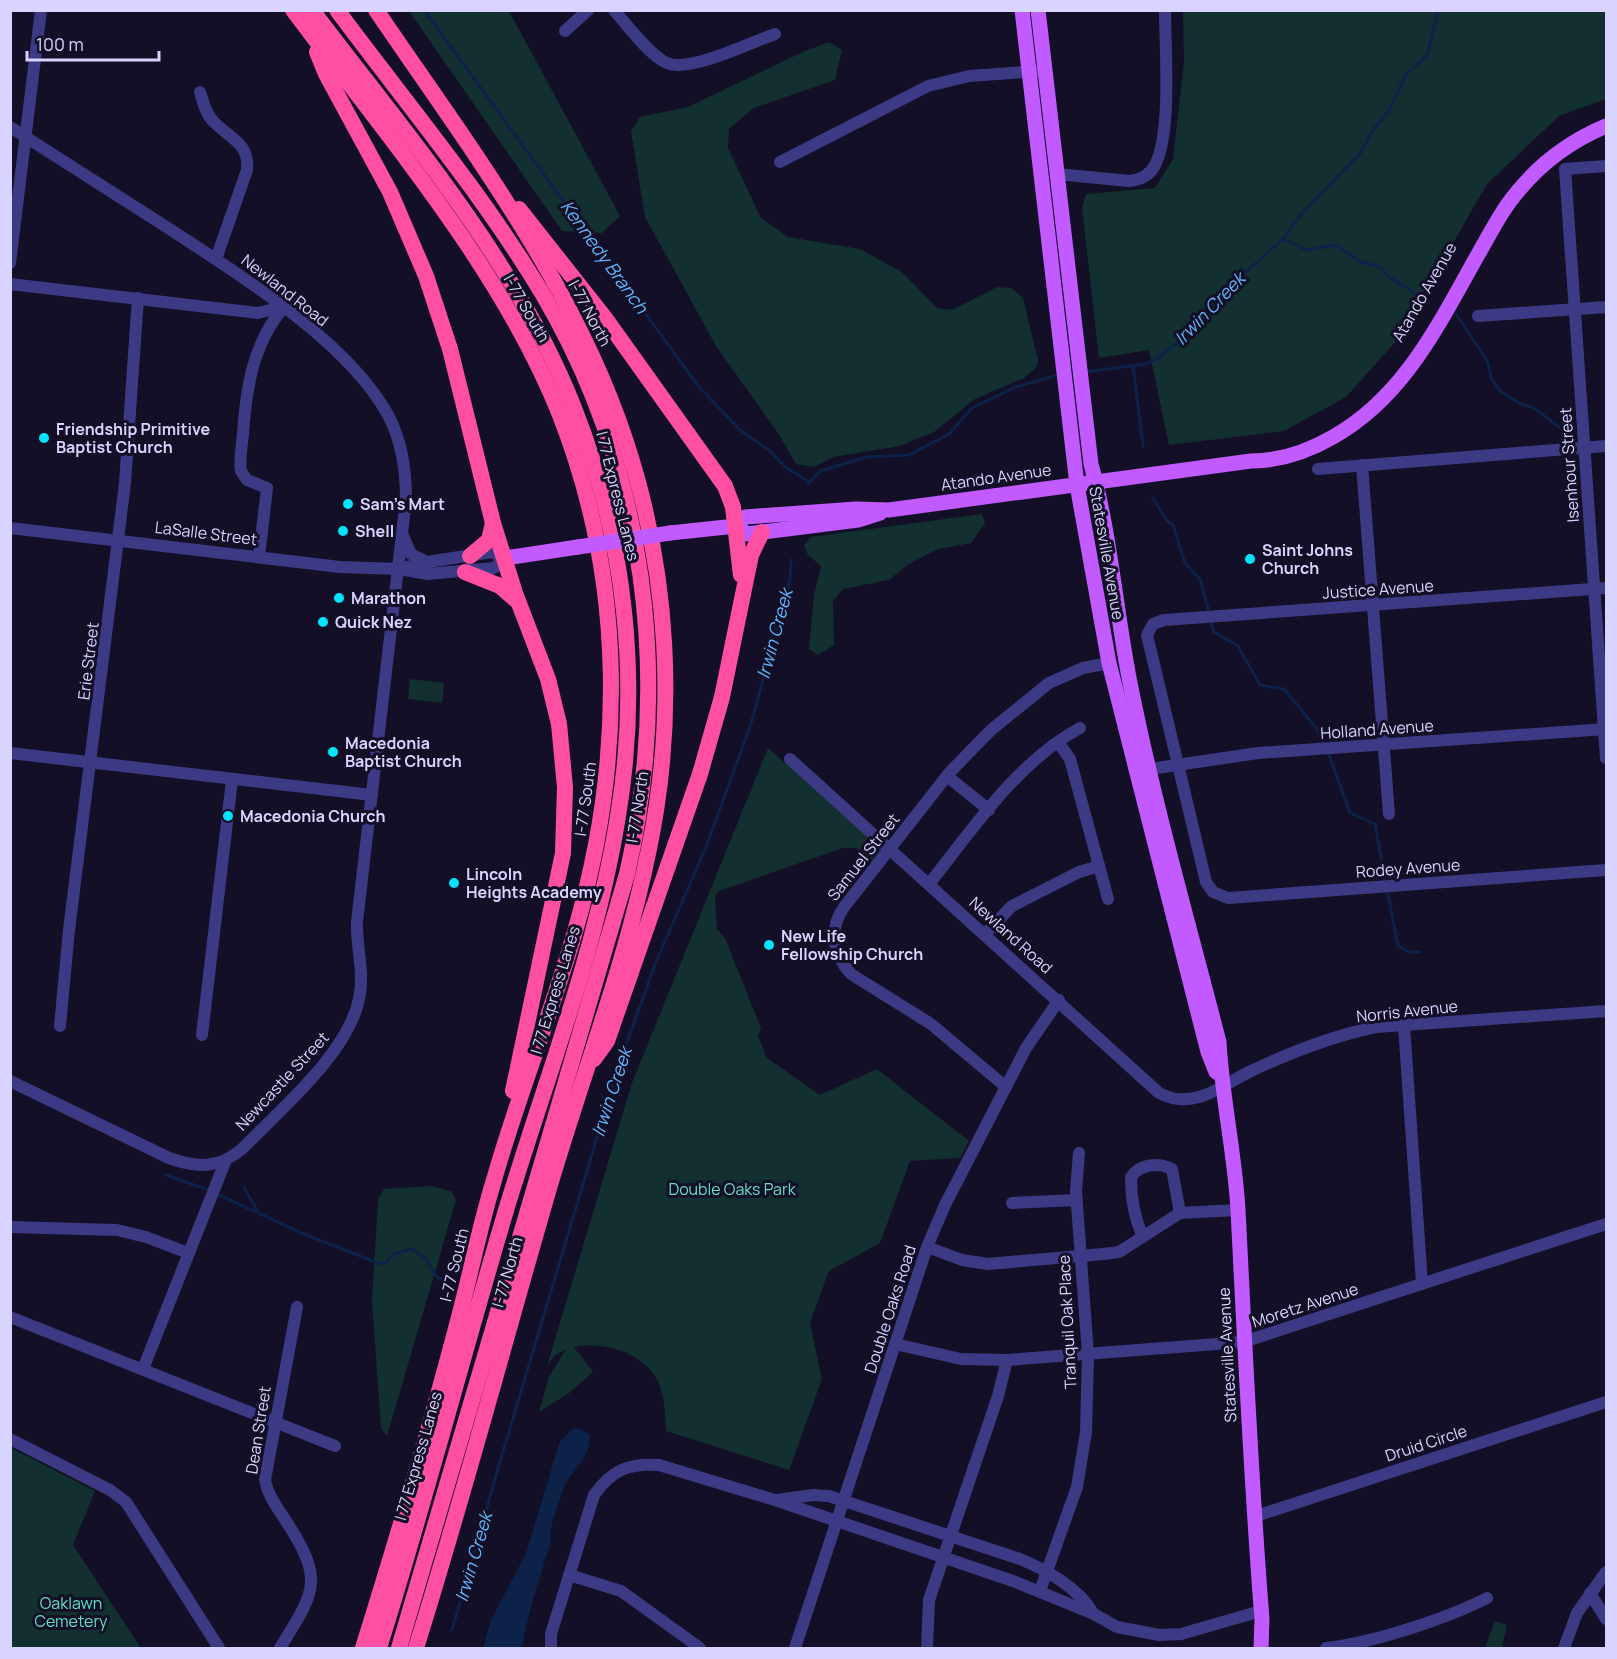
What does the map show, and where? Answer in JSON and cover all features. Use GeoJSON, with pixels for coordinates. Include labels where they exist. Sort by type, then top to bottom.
{"type":"FeatureCollection","features":[{"type":"Feature","properties":{"kind":"highway","name":"I-77 South"},"geometry":{"type":"LineString","coordinates":[[292,10],[458,233],[515,322],[540,370],[566,433],[587,499],[602,565],[612,677],[610,747],[602,816],[585,895],[494,1180],[436,1404],[363,1648]]}},
{"type":"Feature","properties":{"kind":"highway","name":"I 77 Express Lanes"},"geometry":{"type":"LineString","coordinates":[[312,10],[489,249],[524,304],[555,363],[581,427],[605,506],[621,586],[628,654],[628,717],[624,771],[613,843],[601,899],[498,1236],[420,1516],[379,1648]]}},
{"type":"Feature","properties":{"kind":"highway","name":"I 77 Express Lanes"},"geometry":{"type":"LineString","coordinates":[[337,10],[506,238],[564,333],[593,397],[624,489],[640,567],[649,653],[649,726],[645,774],[625,884],[524,1219],[436,1531],[399,1648]]}},
{"type":"Feature","properties":{"kind":"highway","name":"I-77 North"},"geometry":{"type":"LineString","coordinates":[[376,10],[476,158],[556,286],[599,369],[635,470],[651,535],[659,589],[666,701],[658,800],[635,908],[416,1648]]}},
{"type":"Feature","properties":{"kind":"highway"},"geometry":{"type":"LineString","coordinates":[[310,34],[326,74],[390,192],[426,276],[454,365],[493,523],[518,602],[548,679],[559,724],[565,787],[565,834],[560,873],[494,1180]]}},
{"type":"Feature","properties":{"kind":"highway"},"geometry":{"type":"LineString","coordinates":[[476,158],[558,256],[653,383],[728,490],[736,526],[743,586]]}},
{"type":"Feature","properties":{"kind":"highway"},"geometry":{"type":"LineString","coordinates":[[493,523],[489,540],[468,564],[500,586],[518,602]]}},
{"type":"Feature","properties":{"kind":"highway"},"geometry":{"type":"LineString","coordinates":[[586,1069],[608,1041],[697,783],[735,642],[743,586],[752,549],[762,532]]}},
{"type":"Feature","properties":{"kind":"main road","name":"Statesville Avenue"},"geometry":{"type":"LineString","coordinates":[[1022,10],[1037,71],[1057,174],[1069,347],[1067,396],[1077,485],[1109,663],[1206,1042],[1222,1089]]}},
{"type":"Feature","properties":{"kind":"main road","name":"Statesville Avenue"},"geometry":{"type":"LineString","coordinates":[[1038,10],[1037,71],[1069,347],[1083,394],[1121,639],[1150,769],[1219,1042],[1222,1089],[1238,1210],[1243,1342],[1262,1615],[1261,1648]]}},
{"type":"Feature","properties":{"kind":"main road","name":"Atando Avenue"},"geometry":{"type":"LineString","coordinates":[[1251,461],[1331,428],[1379,390],[1413,348],[1490,215],[1513,182],[1527,166],[1559,141],[1606,116]]}},
{"type":"Feature","properties":{"kind":"main road","name":"Atando Avenue"},"geometry":{"type":"LineString","coordinates":[[889,510],[858,520],[747,534],[736,526],[745,517],[856,509],[889,510],[1251,461],[1276,461],[1317,445],[1353,424],[1386,397],[1421,353],[1514,196],[1534,173],[1556,154],[1606,126]]}},
{"type":"Feature","properties":{"kind":"main road","name":"LaSalle Street"},"geometry":{"type":"LineString","coordinates":[[505,558],[670,533],[736,526]]}},
{"type":"Feature","properties":{"kind":"main road","name":"Statesville Avenue"},"geometry":{"type":"LineString","coordinates":[[1262,1615],[1270,1648]]}},
{"type":"Feature","properties":{"kind":"street"},"geometry":{"type":"LineString","coordinates":[[10,263],[41,10]]}},
{"type":"Feature","properties":{"kind":"street"},"geometry":{"type":"LineString","coordinates":[[565,31],[588,10]]}},
{"type":"Feature","properties":{"kind":"street"},"geometry":{"type":"LineString","coordinates":[[614,10],[661,60],[676,66],[708,59],[775,34]]}},
{"type":"Feature","properties":{"kind":"street"},"geometry":{"type":"LineString","coordinates":[[1057,174],[1129,181],[1138,180],[1155,166],[1161,150],[1164,124],[1165,10]]}},
{"type":"Feature","properties":{"kind":"street"},"geometry":{"type":"LineString","coordinates":[[780,162],[928,86],[975,76],[1037,71]]}},
{"type":"Feature","properties":{"kind":"street"},"geometry":{"type":"LineString","coordinates":[[200,92],[208,115],[240,143],[247,159],[247,170],[216,259]]}},
{"type":"Feature","properties":{"kind":"street","name":"Newland Road"},"geometry":{"type":"LineString","coordinates":[[10,127],[216,259],[284,307],[357,373],[389,416],[399,440],[405,467],[406,498],[399,569]]}},
{"type":"Feature","properties":{"kind":"street","name":"Isenhour Street"},"geometry":{"type":"LineString","coordinates":[[1606,166],[1565,169],[1584,447],[1600,588],[1606,758]]}},
{"type":"Feature","properties":{"kind":"street"},"geometry":{"type":"LineString","coordinates":[[10,284],[258,313],[284,307]]}},
{"type":"Feature","properties":{"kind":"street","name":"Erie Street"},"geometry":{"type":"LineString","coordinates":[[60,1026],[72,906],[92,763],[125,483],[138,298]]}},
{"type":"Feature","properties":{"kind":"street"},"geometry":{"type":"LineString","coordinates":[[259,557],[267,488],[247,480],[241,471],[245,404],[250,374],[269,324],[284,307]]}},
{"type":"Feature","properties":{"kind":"street"},"geometry":{"type":"LineString","coordinates":[[1478,316],[1606,307]]}},
{"type":"Feature","properties":{"kind":"street"},"geometry":{"type":"LineString","coordinates":[[1318,469],[1606,446]]}},
{"type":"Feature","properties":{"kind":"street"},"geometry":{"type":"LineString","coordinates":[[1362,465],[1389,814]]}},
{"type":"Feature","properties":{"kind":"street","name":"LaSalle Street"},"geometry":{"type":"LineString","coordinates":[[10,528],[428,574],[468,564]]}},
{"type":"Feature","properties":{"kind":"street"},"geometry":{"type":"LineString","coordinates":[[403,535],[411,554],[427,562]]}},
{"type":"Feature","properties":{"kind":"street","name":"LaSalle Street"},"geometry":{"type":"LineString","coordinates":[[399,569],[427,562],[494,568],[505,558]]}},
{"type":"Feature","properties":{"kind":"street","name":"Newcastle Street"},"geometry":{"type":"LineString","coordinates":[[225,1162],[242,1149],[288,1102],[336,1049],[351,1026],[361,984],[357,921],[399,569]]}},
{"type":"Feature","properties":{"kind":"street","name":"Justice Avenue"},"geometry":{"type":"LineString","coordinates":[[1178,764],[1148,643],[1147,635],[1153,624],[1164,620],[1600,588]]}},
{"type":"Feature","properties":{"kind":"street","name":"Samuel Street"},"geometry":{"type":"LineString","coordinates":[[1006,1086],[931,1024],[851,974],[837,955],[834,938],[838,917],[947,776],[984,737],[1034,693],[1083,668],[1109,663]]}},
{"type":"Feature","properties":{"kind":"street"},"geometry":{"type":"LineString","coordinates":[[929,884],[1017,777],[1058,742],[1080,728]]}},
{"type":"Feature","properties":{"kind":"street","name":"Holland Avenue"},"geometry":{"type":"LineString","coordinates":[[1150,769],[1258,753],[1605,729]]}},
{"type":"Feature","properties":{"kind":"street"},"geometry":{"type":"LineString","coordinates":[[1058,742],[1070,759],[1108,899]]}},
{"type":"Feature","properties":{"kind":"street"},"geometry":{"type":"LineString","coordinates":[[10,753],[372,795]]}},
{"type":"Feature","properties":{"kind":"street","name":"Newland Road"},"geometry":{"type":"LineString","coordinates":[[790,759],[1059,1000],[1159,1093],[1171,1099],[1184,1100],[1222,1089]]}},
{"type":"Feature","properties":{"kind":"street","name":"Rodey Avenue"},"geometry":{"type":"LineString","coordinates":[[1178,764],[1206,882],[1213,892],[1228,898],[1606,870]]}},
{"type":"Feature","properties":{"kind":"street"},"geometry":{"type":"LineString","coordinates":[[947,776],[989,810]]}},
{"type":"Feature","properties":{"kind":"street"},"geometry":{"type":"LineString","coordinates":[[202,1035],[232,780]]}},
{"type":"Feature","properties":{"kind":"street"},"geometry":{"type":"LineString","coordinates":[[985,934],[1012,906],[1079,872],[1099,866]]}},
{"type":"Feature","properties":{"kind":"street","name":"Double Oaks Road"},"geometry":{"type":"LineString","coordinates":[[795,1648],[927,1247],[945,1204],[1031,1038],[1059,1000]]}},
{"type":"Feature","properties":{"kind":"street","name":"Norris Avenue"},"geometry":{"type":"LineString","coordinates":[[1222,1089],[1247,1073],[1323,1041],[1376,1027],[1606,1011]]}},
{"type":"Feature","properties":{"kind":"street"},"geometry":{"type":"LineString","coordinates":[[1404,1026],[1422,1284]]}},
{"type":"Feature","properties":{"kind":"street"},"geometry":{"type":"LineString","coordinates":[[10,1081],[169,1158],[200,1166],[225,1162]]}},
{"type":"Feature","properties":{"kind":"street","name":"Tranquil Oak Place"},"geometry":{"type":"LineString","coordinates":[[1040,1591],[1077,1487],[1088,1410],[1088,1355],[1076,1200],[1079,1153]]}},
{"type":"Feature","properties":{"kind":"street"},"geometry":{"type":"LineString","coordinates":[[142,1369],[225,1162]]}},
{"type":"Feature","properties":{"kind":"street"},"geometry":{"type":"LineString","coordinates":[[1143,1237],[1135,1219],[1131,1196],[1131,1177],[1138,1169],[1158,1164],[1172,1169],[1180,1213]]}},
{"type":"Feature","properties":{"kind":"street"},"geometry":{"type":"LineString","coordinates":[[1012,1203],[1076,1200]]}},
{"type":"Feature","properties":{"kind":"street"},"geometry":{"type":"LineString","coordinates":[[927,1247],[962,1260],[988,1264],[1119,1252],[1180,1213],[1238,1210]]}},
{"type":"Feature","properties":{"kind":"street","name":"Moretz Avenue"},"geometry":{"type":"LineString","coordinates":[[895,1344],[961,1359],[1007,1360],[1243,1342],[1606,1224]]}},
{"type":"Feature","properties":{"kind":"street"},"geometry":{"type":"LineString","coordinates":[[10,1227],[117,1230],[146,1237],[188,1253]]}},
{"type":"Feature","properties":{"kind":"street","name":"Dean Street"},"geometry":{"type":"LineString","coordinates":[[280,1648],[307,1603],[312,1573],[304,1548],[267,1490],[265,1470],[297,1306]]}},
{"type":"Feature","properties":{"kind":"street"},"geometry":{"type":"LineString","coordinates":[[10,1317],[335,1446]]}},
{"type":"Feature","properties":{"kind":"street"},"geometry":{"type":"LineString","coordinates":[[927,1648],[929,1600],[998,1396],[1007,1360]]}},
{"type":"Feature","properties":{"kind":"street","name":"Druid Circle"},"geometry":{"type":"LineString","coordinates":[[1256,1516],[1606,1402]]}},
{"type":"Feature","properties":{"kind":"street"},"geometry":{"type":"LineString","coordinates":[[10,1439],[110,1490],[126,1502],[219,1648]]}},
{"type":"Feature","properties":{"kind":"street"},"geometry":{"type":"LineString","coordinates":[[551,1648],[551,1634],[594,1495],[607,1478],[639,1464],[659,1465],[775,1500],[943,1557],[1040,1591],[1094,1614],[1117,1627],[1159,1635],[1199,1630],[1262,1615]]}},
{"type":"Feature","properties":{"kind":"street"},"geometry":{"type":"LineString","coordinates":[[775,1500],[813,1495],[845,1500],[1024,1561],[1046,1572],[1082,1598],[1094,1614]]}},
{"type":"Feature","properties":{"kind":"street"},"geometry":{"type":"LineString","coordinates":[[1564,1648],[1577,1613],[1606,1572]]}},
{"type":"Feature","properties":{"kind":"street"},"geometry":{"type":"LineString","coordinates":[[569,1575],[621,1591],[700,1648]]}},
{"type":"Feature","properties":{"kind":"street"},"geometry":{"type":"LineString","coordinates":[[1590,1593],[1606,1619]]}},
{"type":"Feature","properties":{"kind":"street"},"geometry":{"type":"LineString","coordinates":[[1326,1648],[1373,1639],[1466,1608],[1487,1598]]}},
{"type":"Feature","properties":{"kind":"green space"},"geometry":{"type":"Polygon","coordinates":[[[409,11],[509,11],[620,216],[602,233],[562,231],[409,11]]]}},
{"type":"Feature","properties":{"kind":"green space"},"geometry":{"type":"Polygon","coordinates":[[[1183,11],[1606,11],[1606,99],[1559,116],[1487,184],[1398,339],[1346,397],[1284,431],[1169,445],[1149,350],[1099,358],[1082,208],[1086,194],[1155,188],[1173,159],[1184,62],[1183,11]]]}},
{"type":"Feature","properties":{"kind":"green space"},"geometry":{"type":"Polygon","coordinates":[[[829,42],[842,50],[835,80],[754,108],[729,129],[728,148],[761,218],[788,237],[860,249],[902,272],[937,308],[952,310],[997,287],[1011,288],[1023,298],[1038,360],[1036,368],[1024,378],[975,399],[934,432],[900,446],[833,457],[814,467],[796,464],[778,433],[716,346],[645,217],[631,131],[640,117],[688,107],[805,51],[829,42]]]}},
{"type":"Feature","properties":{"kind":"green space"},"geometry":{"type":"Polygon","coordinates":[[[982,514],[985,523],[971,543],[938,549],[907,565],[889,580],[843,589],[833,601],[834,645],[818,655],[809,649],[814,595],[821,566],[808,555],[804,546],[811,537],[982,514]]]}},
{"type":"Feature","properties":{"kind":"green space"},"geometry":{"type":"Polygon","coordinates":[[[410,679],[444,683],[442,703],[408,699],[410,679]]]}},
{"type":"Feature","properties":{"kind":"green space","name":"Double Oaks Park"},"geometry":{"type":"Polygon","coordinates":[[[768,748],[883,849],[872,862],[856,848],[843,848],[719,891],[715,896],[717,929],[725,938],[761,1028],[758,1036],[767,1058],[820,1095],[877,1069],[969,1141],[960,1158],[910,1161],[880,1243],[829,1271],[810,1323],[822,1379],[789,1470],[666,1431],[661,1389],[655,1377],[637,1359],[613,1348],[574,1347],[593,1372],[569,1393],[539,1412],[549,1377],[566,1349],[554,1356],[547,1366],[632,1083],[768,748]]]}},
{"type":"Feature","properties":{"kind":"green space"},"geometry":{"type":"Polygon","coordinates":[[[431,1186],[451,1191],[456,1200],[387,1436],[381,1428],[372,1301],[378,1200],[384,1189],[431,1186]]]}},
{"type":"Feature","properties":{"kind":"green space","name":"Oaklawn Cemetery"},"geometry":{"type":"Polygon","coordinates":[[[11,1448],[95,1491],[73,1545],[141,1648],[11,1648],[11,1448]]]}},
{"type":"Feature","properties":{"kind":"green space"},"geometry":{"type":"Polygon","coordinates":[[[1495,1621],[1507,1625],[1502,1648],[1485,1648],[1495,1621]]]}},
{"type":"Feature","properties":{"kind":"water"},"geometry":{"type":"Polygon","coordinates":[[[574,1428],[581,1429],[589,1435],[589,1443],[584,1458],[565,1484],[557,1507],[551,1544],[531,1609],[522,1648],[483,1648],[491,1620],[526,1553],[560,1441],[574,1428]]]}},
{"type":"Feature","properties":{"kind":"waterway","name":"Kennedy Branch"},"geometry":{"type":"LineString","coordinates":[[424,10],[699,387],[740,430],[770,451],[785,467],[808,481]]}},
{"type":"Feature","properties":{"kind":"waterway","name":"Irwin Creek"},"geometry":{"type":"LineString","coordinates":[[1085,372],[1146,364],[1159,358],[1200,323],[1220,295],[1283,239],[1303,212],[1360,154],[1373,130],[1390,109],[1406,74],[1427,56],[1438,10]]}},
{"type":"Feature","properties":{"kind":"waterway"},"geometry":{"type":"LineString","coordinates":[[1283,239],[1307,250],[1336,245],[1361,262],[1380,267],[1388,276],[1428,301]]}},
{"type":"Feature","properties":{"kind":"waterway"},"geometry":{"type":"LineString","coordinates":[[1456,314],[1487,360],[1492,380],[1501,392],[1521,404],[1534,408],[1567,433]]}},
{"type":"Feature","properties":{"kind":"waterway"},"geometry":{"type":"LineString","coordinates":[[1133,366],[1143,446]]}},
{"type":"Feature","properties":{"kind":"waterway","name":"Irwin Creek"},"geometry":{"type":"LineString","coordinates":[[808,484],[820,471],[867,457],[909,455],[949,434],[972,408],[1016,387],[1061,374]]}},
{"type":"Feature","properties":{"kind":"waterway"},"geometry":{"type":"LineString","coordinates":[[1153,498],[1167,521],[1173,525],[1185,563],[1200,579],[1209,612]]}},
{"type":"Feature","properties":{"kind":"waterway","name":"Irwin Creek"},"geometry":{"type":"LineString","coordinates":[[452,1630],[619,1064],[656,962],[706,847],[751,724],[790,579],[791,560]]}},
{"type":"Feature","properties":{"kind":"waterway"},"geometry":{"type":"LineString","coordinates":[[1210,619],[1214,632],[1238,646],[1260,685],[1284,689],[1317,729],[1324,744]]}},
{"type":"Feature","properties":{"kind":"waterway"},"geometry":{"type":"LineString","coordinates":[[1328,752],[1350,813],[1375,824],[1385,879]]}},
{"type":"Feature","properties":{"kind":"waterway"},"geometry":{"type":"LineString","coordinates":[[1388,894],[1398,946],[1409,952],[1420,952]]}},
{"type":"Feature","properties":{"kind":"waterway"},"geometry":{"type":"LineString","coordinates":[[166,1175],[206,1189]]}},
{"type":"Feature","properties":{"kind":"waterway"},"geometry":{"type":"LineString","coordinates":[[244,1188],[259,1213]]}},
{"type":"Feature","properties":{"kind":"waterway"},"geometry":{"type":"LineString","coordinates":[[219,1195],[304,1234],[378,1263],[385,1264],[394,1254],[412,1249],[426,1259],[435,1275],[444,1281]]}},
{"type":"Feature","properties":{"kind":"place","name":"Friendship Primitive Baptist Church"},"geometry":{"type":"Point","coordinates":[44,438]}},
{"type":"Feature","properties":{"kind":"place","name":"Sam's Mart"},"geometry":{"type":"Point","coordinates":[348,504]}},
{"type":"Feature","properties":{"kind":"place","name":"Shell"},"geometry":{"type":"Point","coordinates":[343,531]}},
{"type":"Feature","properties":{"kind":"place","name":"Saint Johns Church"},"geometry":{"type":"Point","coordinates":[1250,559]}},
{"type":"Feature","properties":{"kind":"place","name":"Marathon"},"geometry":{"type":"Point","coordinates":[339,598]}},
{"type":"Feature","properties":{"kind":"place","name":"Quick Nez"},"geometry":{"type":"Point","coordinates":[323,622]}},
{"type":"Feature","properties":{"kind":"place","name":"Macedonia Baptist Church"},"geometry":{"type":"Point","coordinates":[333,752]}},
{"type":"Feature","properties":{"kind":"place","name":"Macedonia Church"},"geometry":{"type":"Point","coordinates":[228,816]}},
{"type":"Feature","properties":{"kind":"place","name":"Lincoln Heights Academy"},"geometry":{"type":"Point","coordinates":[454,883]}},
{"type":"Feature","properties":{"kind":"place","name":"New Life Fellowship Church"},"geometry":{"type":"Point","coordinates":[769,945]}}]}
